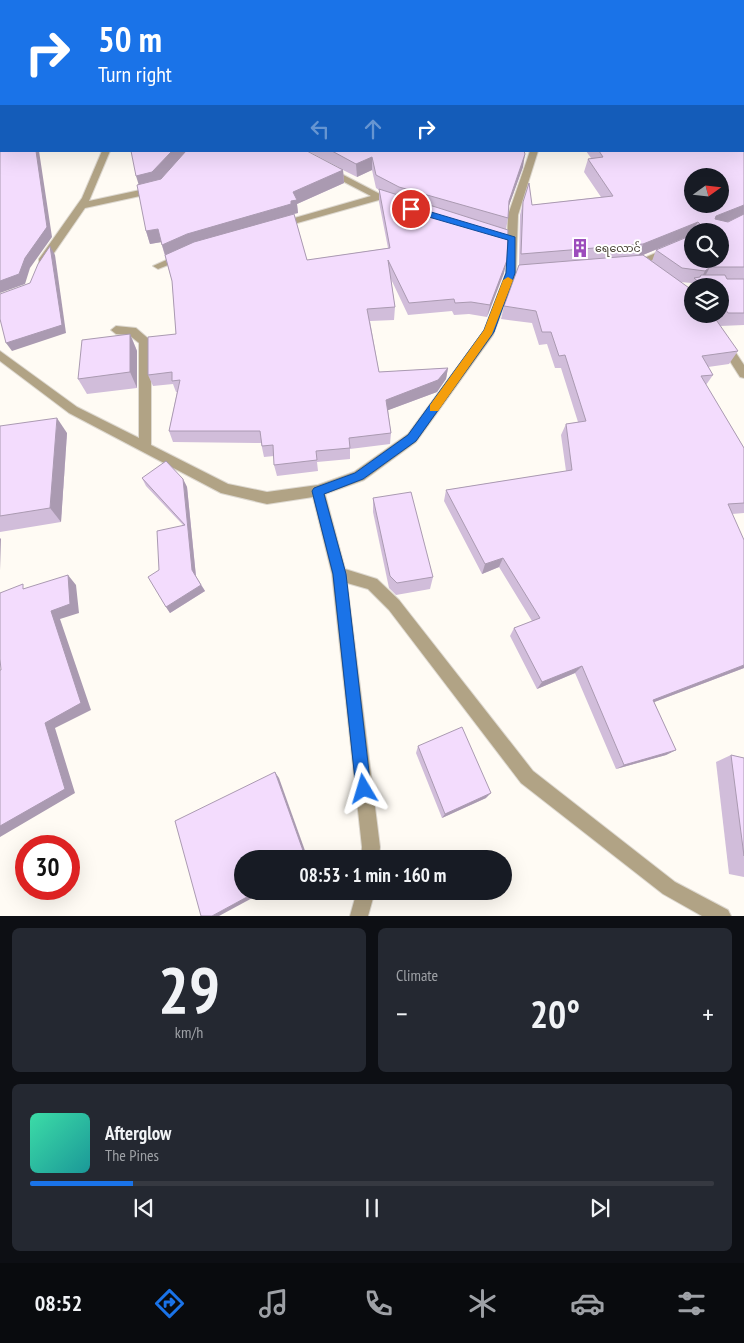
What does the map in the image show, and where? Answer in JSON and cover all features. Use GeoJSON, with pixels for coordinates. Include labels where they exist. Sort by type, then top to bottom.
{"type":"FeatureCollection","features":[{"type":"Feature","properties":{"kind":"street"},"geometry":{"type":"LineString","coordinates":[[36,270],[87,198],[106,152]]}},
{"type":"Feature","properties":{"kind":"street"},"geometry":{"type":"LineString","coordinates":[[0,355],[73,410],[226,489],[267,498],[318,491],[359,476],[412,438],[489,332],[516,272],[508,238],[513,215],[534,152]]}},
{"type":"Feature","properties":{"kind":"street"},"geometry":{"type":"LineString","coordinates":[[323,167],[378,197],[404,206]]}},
{"type":"Feature","properties":{"kind":"street"},"geometry":{"type":"LineString","coordinates":[[80,206],[160,189]]}},
{"type":"Feature","properties":{"kind":"street"},"geometry":{"type":"LineString","coordinates":[[267,230],[378,197]]}},
{"type":"Feature","properties":{"kind":"street"},"geometry":{"type":"LineString","coordinates":[[626,262],[640,262],[684,243]]}},
{"type":"Feature","properties":{"kind":"street"},"geometry":{"type":"LineString","coordinates":[[158,266],[194,251]]}},
{"type":"Feature","properties":{"kind":"street"},"geometry":{"type":"LineString","coordinates":[[640,262],[654,272]]}},
{"type":"Feature","properties":{"kind":"street"},"geometry":{"type":"LineString","coordinates":[[712,323],[744,374]]}},
{"type":"Feature","properties":{"kind":"street"},"geometry":{"type":"LineString","coordinates":[[116,330],[132,331],[145,341],[145,448]]}},
{"type":"Feature","properties":{"kind":"street"},"geometry":{"type":"LineString","coordinates":[[318,491],[339,574],[370,850]]}},
{"type":"Feature","properties":{"kind":"street"},"geometry":{"type":"LineString","coordinates":[[339,574],[372,584],[394,605],[527,777],[668,888],[722,916]]}},
{"type":"Feature","properties":{"kind":"street"},"geometry":{"type":"LineString","coordinates":[[359,916],[363,900]]}},
{"type":"Feature","properties":{"kind":"building"},"geometry":{"type":"Polygon","coordinates":[[[0,152],[36,152],[47,227],[25,258],[19,274],[0,281],[0,152]]]}},
{"type":"Feature","properties":{"kind":"building"},"geometry":{"type":"Polygon","coordinates":[[[131,152],[171,152],[152,172],[136,176],[131,152]]]}},
{"type":"Feature","properties":{"kind":"building"},"geometry":{"type":"Polygon","coordinates":[[[185,152],[309,152],[343,170],[293,192],[297,200],[291,201],[291,204],[187,234],[162,245],[158,229],[146,231],[137,185],[161,179],[185,152]]]}},
{"type":"Feature","properties":{"kind":"building"},"geometry":{"type":"Polygon","coordinates":[[[334,152],[524,152],[525,154],[509,201],[508,218],[399,187],[376,175],[372,157],[356,164],[334,152]]]}},
{"type":"Feature","properties":{"kind":"building"},"geometry":{"type":"Polygon","coordinates":[[[600,152],[744,152],[744,205],[729,211],[729,168],[684,168],[684,213],[724,213],[716,216],[715,219],[728,222],[744,214],[744,267],[729,267],[729,223],[684,223],[684,228],[643,244],[521,254],[523,202],[529,183],[532,205],[613,196],[588,159],[603,157],[600,152]]]}},
{"type":"Feature","properties":{"kind":"building"},"geometry":{"type":"Polygon","coordinates":[[[379,189],[508,230],[507,260],[490,305],[471,302],[455,303],[454,299],[409,303],[388,260],[395,307],[367,309],[379,372],[448,368],[438,380],[386,400],[391,433],[349,438],[350,448],[316,451],[317,460],[274,465],[273,445],[262,446],[260,431],[169,431],[180,380],[172,381],[172,372],[148,375],[148,337],[176,334],[172,281],[165,255],[194,242],[294,214],[307,260],[390,248],[379,189]]]}},
{"type":"Feature","properties":{"kind":"building"},"geometry":{"type":"Polygon","coordinates":[[[684,238],[684,268],[709,268],[705,271],[682,268],[656,250],[684,238]]]}},
{"type":"Feature","properties":{"kind":"building"},"geometry":{"type":"Polygon","coordinates":[[[50,246],[62,325],[6,343],[0,319],[0,294],[30,283],[38,264],[50,246]]]}},
{"type":"Feature","properties":{"kind":"building"},"geometry":{"type":"Polygon","coordinates":[[[643,255],[684,284],[684,323],[718,323],[738,351],[702,356],[713,375],[701,376],[744,448],[744,503],[728,504],[744,540],[744,665],[653,700],[676,750],[624,765],[582,666],[542,682],[514,628],[540,618],[503,558],[485,564],[446,490],[572,470],[566,424],[586,421],[565,355],[559,356],[551,332],[542,332],[536,311],[504,306],[519,265],[643,255]]]}},
{"type":"Feature","properties":{"kind":"building"},"geometry":{"type":"Polygon","coordinates":[[[701,275],[725,275],[726,278],[694,278],[701,275]]]}},
{"type":"Feature","properties":{"kind":"building"},"geometry":{"type":"Polygon","coordinates":[[[729,279],[744,279],[744,313],[729,313],[729,279]]]}},
{"type":"Feature","properties":{"kind":"building"},"geometry":{"type":"Polygon","coordinates":[[[130,334],[130,372],[78,379],[82,340],[130,334]]]}},
{"type":"Feature","properties":{"kind":"building"},"geometry":{"type":"Polygon","coordinates":[[[57,418],[50,508],[0,516],[0,426],[57,418]]]}},
{"type":"Feature","properties":{"kind":"building"},"geometry":{"type":"Polygon","coordinates":[[[166,461],[183,479],[192,570],[201,585],[166,607],[148,577],[159,570],[157,531],[185,525],[142,478],[166,461]]]}},
{"type":"Feature","properties":{"kind":"building"},"geometry":{"type":"Polygon","coordinates":[[[411,492],[433,577],[397,583],[390,576],[373,498],[411,492]]]}},
{"type":"Feature","properties":{"kind":"building"},"geometry":{"type":"Polygon","coordinates":[[[68,575],[70,604],[51,611],[81,703],[45,723],[65,789],[0,826],[0,593],[23,584],[23,589],[68,575]]]}},
{"type":"Feature","properties":{"kind":"building"},"geometry":{"type":"Polygon","coordinates":[[[462,727],[491,793],[445,814],[418,746],[462,727]]]}},
{"type":"Feature","properties":{"kind":"building"},"geometry":{"type":"Polygon","coordinates":[[[731,755],[744,758],[744,856],[731,755]]]}},
{"type":"Feature","properties":{"kind":"building"},"geometry":{"type":"Polygon","coordinates":[[[275,772],[303,850],[234,850],[234,900],[241,900],[212,916],[201,916],[175,821],[275,772]]]}},
{"type":"Feature","properties":{"kind":"slow traffic"},"geometry":{"type":"LineString","coordinates":[[434,408],[489,332],[508,280]]}},
{"type":"Feature","properties":{"kind":"place","name":"ရေလောင်"},"geometry":{"type":"Point","coordinates":[580,248]}},
{"type":"Feature","properties":{"kind":"route"},"geometry":{"type":"LineString","coordinates":[[364,789],[339,574],[318,491],[359,476],[412,438],[489,332],[511,273],[512,239],[411,209]]}}]}
